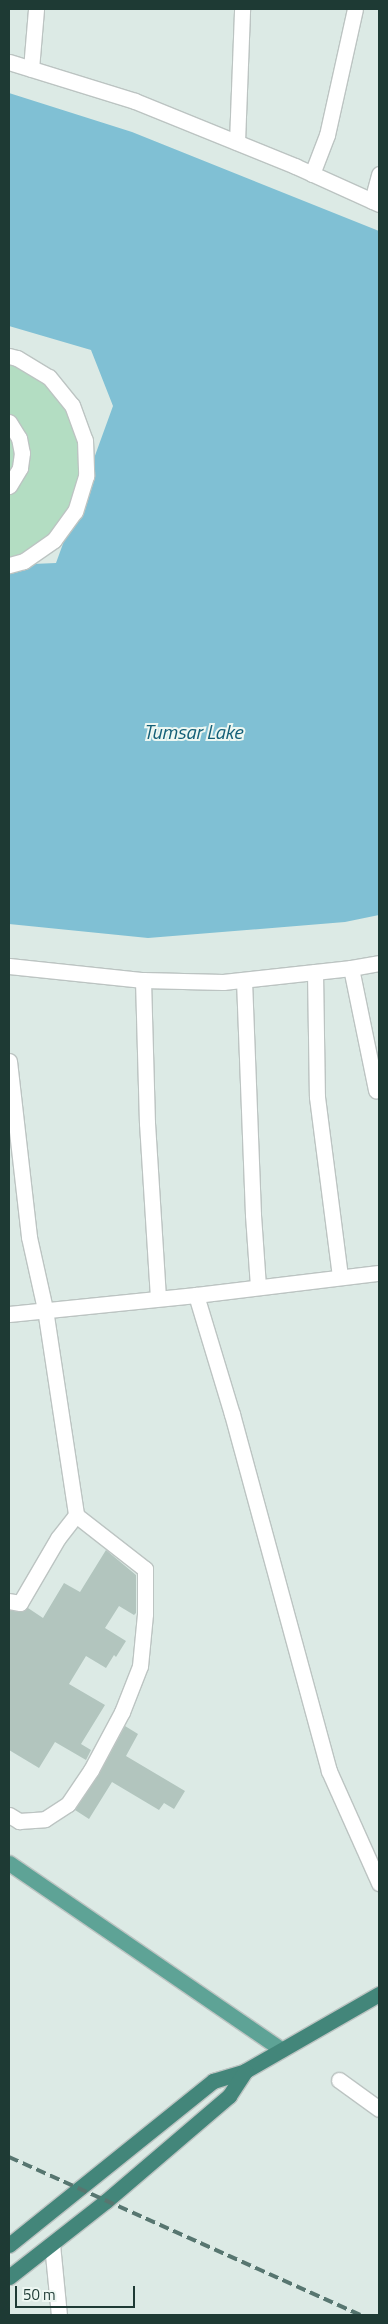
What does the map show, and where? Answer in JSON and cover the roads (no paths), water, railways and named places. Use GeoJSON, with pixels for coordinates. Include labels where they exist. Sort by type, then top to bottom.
{"type":"FeatureCollection","features":[{"type":"Feature","properties":{"kind":"highway"},"geometry":{"type":"LineString","coordinates":[[9,2245],[213,2081],[245,2071],[281,2048],[379,1994]]}},
{"type":"Feature","properties":{"kind":"highway"},"geometry":{"type":"LineString","coordinates":[[9,2277],[52,2244],[229,2096],[245,2071]]}},
{"type":"Feature","properties":{"kind":"main road"},"geometry":{"type":"LineString","coordinates":[[9,1863],[281,2048]]}},
{"type":"Feature","properties":{"kind":"street"},"geometry":{"type":"LineString","coordinates":[[31,69],[36,9]]}},
{"type":"Feature","properties":{"kind":"street"},"geometry":{"type":"LineString","coordinates":[[237,142],[242,9]]}},
{"type":"Feature","properties":{"kind":"street"},"geometry":{"type":"LineString","coordinates":[[312,174],[327,135],[355,9]]}},
{"type":"Feature","properties":{"kind":"street"},"geometry":{"type":"LineString","coordinates":[[9,62],[135,101],[237,142],[376,203],[379,174]]}},
{"type":"Feature","properties":{"kind":"street"},"geometry":{"type":"LineString","coordinates":[[9,356],[17,358],[49,377],[72,405],[85,440],[86,476],[75,511],[54,540],[24,561],[9,565]]}},
{"type":"Feature","properties":{"kind":"street"},"geometry":{"type":"LineString","coordinates":[[9,422],[19,438],[22,453],[20,468],[9,486]]}},
{"type":"Feature","properties":{"kind":"street"},"geometry":{"type":"LineString","coordinates":[[9,966],[143,980],[223,982],[351,968],[379,963]]}},
{"type":"Feature","properties":{"kind":"street"},"geometry":{"type":"LineString","coordinates":[[351,968],[376,1090]]}},
{"type":"Feature","properties":{"kind":"street"},"geometry":{"type":"LineString","coordinates":[[315,972],[317,1097],[340,1277]]}},
{"type":"Feature","properties":{"kind":"street"},"geometry":{"type":"LineString","coordinates":[[143,980],[147,1123],[158,1298]]}},
{"type":"Feature","properties":{"kind":"street"},"geometry":{"type":"LineString","coordinates":[[244,980],[253,1215],[258,1287]]}},
{"type":"Feature","properties":{"kind":"street"},"geometry":{"type":"LineString","coordinates":[[9,1061],[29,1237],[45,1309],[76,1515],[145,1569],[145,1614],[140,1666],[122,1712],[91,1770],[68,1804],[44,1819],[19,1821],[9,1815]]}},
{"type":"Feature","properties":{"kind":"street"},"geometry":{"type":"LineString","coordinates":[[9,1314],[196,1295],[379,1273]]}},
{"type":"Feature","properties":{"kind":"street"},"geometry":{"type":"LineString","coordinates":[[196,1295],[232,1414],[329,1771],[378,1882]]}},
{"type":"Feature","properties":{"kind":"street"},"geometry":{"type":"LineString","coordinates":[[9,1601],[20,1603],[58,1538],[76,1515]]}},
{"type":"Feature","properties":{"kind":"street"},"geometry":{"type":"LineString","coordinates":[[339,2080],[379,2109]]}},
{"type":"Feature","properties":{"kind":"street"},"geometry":{"type":"LineString","coordinates":[[52,2244],[59,2315]]}},
{"type":"Feature","properties":{"kind":"water","name":"Tumsar Lake"},"geometry":{"type":"Polygon","coordinates":[[[9,93],[132,132],[379,231],[379,915],[345,922],[148,938],[9,924],[9,565],[56,563],[113,406],[91,350],[9,326],[9,93]]]}},
{"type":"Feature","properties":{"kind":"railway"},"geometry":{"type":"LineString","coordinates":[[9,2157],[360,2315]]}}]}
